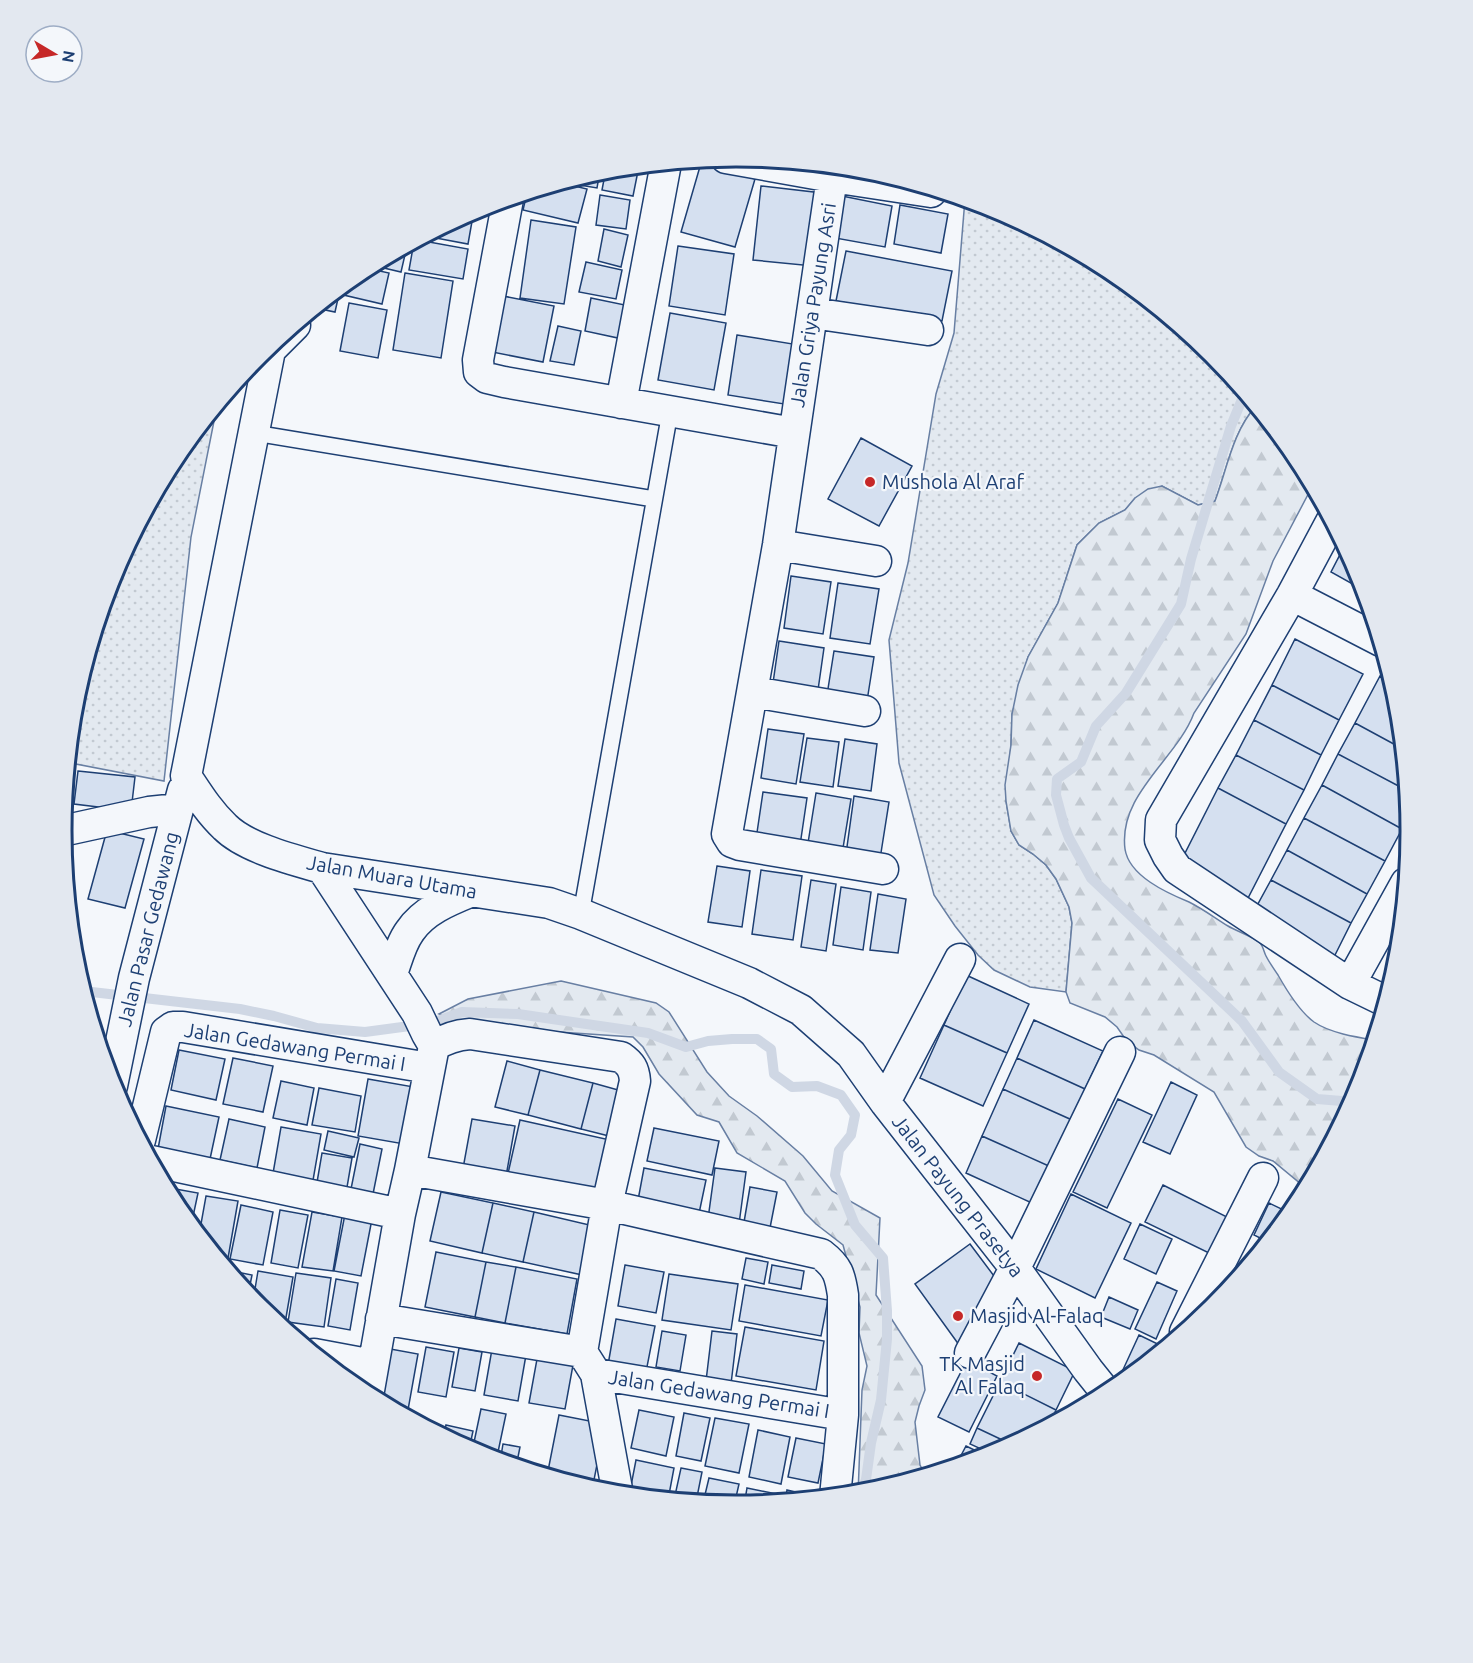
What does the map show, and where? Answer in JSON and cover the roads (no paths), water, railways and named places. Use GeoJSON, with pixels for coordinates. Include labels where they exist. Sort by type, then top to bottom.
{"type":"FeatureCollection","features":[{"type":"Feature","properties":{"kind":"street","name":"Jalan Griya Payung Asri"},"geometry":{"type":"LineString","coordinates":[[785,169],[891,186]]}},
{"type":"Feature","properties":{"kind":"street"},"geometry":{"type":"LineString","coordinates":[[621,403],[664,171]]}},
{"type":"Feature","properties":{"kind":"street","name":"Jalan Griya Payung Asri"},"geometry":{"type":"LineString","coordinates":[[832,177],[778,545],[727,834],[732,842],[740,845],[883,869]]}},
{"type":"Feature","properties":{"kind":"street","name":"Jalan Griya Payung Asri"},"geometry":{"type":"LineString","coordinates":[[506,209],[478,360],[479,372],[487,378],[504,382],[794,433]]}},
{"type":"Feature","properties":{"kind":"street"},"geometry":{"type":"LineString","coordinates":[[812,313],[928,330]]}},
{"type":"Feature","properties":{"kind":"street"},"geometry":{"type":"LineString","coordinates":[[186,776],[254,433],[264,365]]}},
{"type":"Feature","properties":{"kind":"street"},"geometry":{"type":"LineString","coordinates":[[1327,529],[1292,595],[1161,820],[1160,840],[1177,869],[1350,984],[1379,998]]}},
{"type":"Feature","properties":{"kind":"street"},"geometry":{"type":"LineString","coordinates":[[778,545],[876,561]]}},
{"type":"Feature","properties":{"kind":"street"},"geometry":{"type":"LineString","coordinates":[[1292,595],[1371,636]]}},
{"type":"Feature","properties":{"kind":"street"},"geometry":{"type":"LineString","coordinates":[[753,692],[865,711]]}},
{"type":"Feature","properties":{"kind":"street","name":"Jalan Pasar Gedawang"},"geometry":{"type":"LineString","coordinates":[[116,1068],[134,978],[186,776]]}},
{"type":"Feature","properties":{"kind":"street","name":"Jalan Muara Utama"},"geometry":{"type":"LineString","coordinates":[[186,776],[205,806],[226,829],[249,843],[322,868],[549,903],[581,914],[760,988],[801,1010],[851,1054]]}},
{"type":"Feature","properties":{"kind":"street"},"geometry":{"type":"LineString","coordinates":[[72,829],[148,812],[178,808]]}},
{"type":"Feature","properties":{"kind":"street"},"geometry":{"type":"LineString","coordinates":[[322,868],[392,974],[427,1040]]}},
{"type":"Feature","properties":{"kind":"street"},"geometry":{"type":"LineString","coordinates":[[392,974],[410,930],[420,919],[449,900],[472,891]]}},
{"type":"Feature","properties":{"kind":"street"},"geometry":{"type":"LineString","coordinates":[[1350,984],[1397,899]]}},
{"type":"Feature","properties":{"kind":"street"},"geometry":{"type":"LineString","coordinates":[[885,1102],[960,959]]}},
{"type":"Feature","properties":{"kind":"street","name":"Jalan Gedawang Permai I"},"geometry":{"type":"LineString","coordinates":[[143,1128],[166,1032],[174,1028],[427,1040],[442,1040],[470,1034],[621,1057],[630,1064],[634,1071],[635,1081],[607,1205],[589,1363],[616,1484]]}},
{"type":"Feature","properties":{"kind":"street","name":"Jalan Gedawang Permai I"},"geometry":{"type":"LineString","coordinates":[[370,1386],[410,1170],[427,1040]]}},
{"type":"Feature","properties":{"kind":"street"},"geometry":{"type":"LineString","coordinates":[[970,1353],[1015,1268],[1120,1052]]}},
{"type":"Feature","properties":{"kind":"street","name":"Jalan Payung Prasetya"},"geometry":{"type":"LineString","coordinates":[[851,1054],[885,1102],[1015,1268],[1101,1387]]}},
{"type":"Feature","properties":{"kind":"street"},"geometry":{"type":"LineString","coordinates":[[160,1163],[400,1214]]}},
{"type":"Feature","properties":{"kind":"street","name":"Jalan Gedawang Permai I"},"geometry":{"type":"LineString","coordinates":[[410,1170],[607,1205],[821,1254],[833,1263],[841,1277],[843,1295],[843,1414],[836,1488]]}},
{"type":"Feature","properties":{"kind":"street"},"geometry":{"type":"LineString","coordinates":[[1196,1311],[1263,1178]]}},
{"type":"Feature","properties":{"kind":"street","name":"Jalan Gedawang Permai I"},"geometry":{"type":"LineString","coordinates":[[381,1319],[843,1414]]}},
{"type":"Feature","properties":{"kind":"street"},"geometry":{"type":"LineString","coordinates":[[329,1357],[373,1365]]}},
{"type":"Feature","properties":{"kind":"lane"},"geometry":{"type":"LineString","coordinates":[[581,914],[670,412]]}},
{"type":"Feature","properties":{"kind":"lane"},"geometry":{"type":"LineString","coordinates":[[254,433],[654,500]]}},
{"type":"Feature","properties":{"kind":"waterway"},"geometry":{"type":"LineString","coordinates":[[1242,400],[1231,426],[1191,559],[1181,604],[1126,693],[1096,726],[1081,762],[1057,779],[1056,795],[1069,838],[1091,878],[1242,1021],[1279,1072],[1317,1099],[1343,1101]]}},
{"type":"Feature","properties":{"kind":"waterway"},"geometry":{"type":"LineString","coordinates":[[92,992],[240,1009],[317,1028],[365,1032],[432,1023],[462,1012],[518,1014],[648,1033],[686,1047],[708,1041],[757,1039],[771,1049],[774,1074],[792,1087],[817,1086],[841,1095],[855,1115],[851,1135],[839,1150],[835,1175],[855,1225],[883,1258],[887,1311],[887,1339],[881,1400],[871,1443],[865,1483]]}},
{"type":"Feature","properties":{"kind":"place","name":"Mushola Al Araf"},"geometry":{"type":"Point","coordinates":[870,482]}},
{"type":"Feature","properties":{"kind":"place","name":"Masjid Al-Falaq"},"geometry":{"type":"Point","coordinates":[958,1316]}},
{"type":"Feature","properties":{"kind":"place","name":"TK Masjid Al Falaq"},"geometry":{"type":"Point","coordinates":[1037,1376]}}]}
